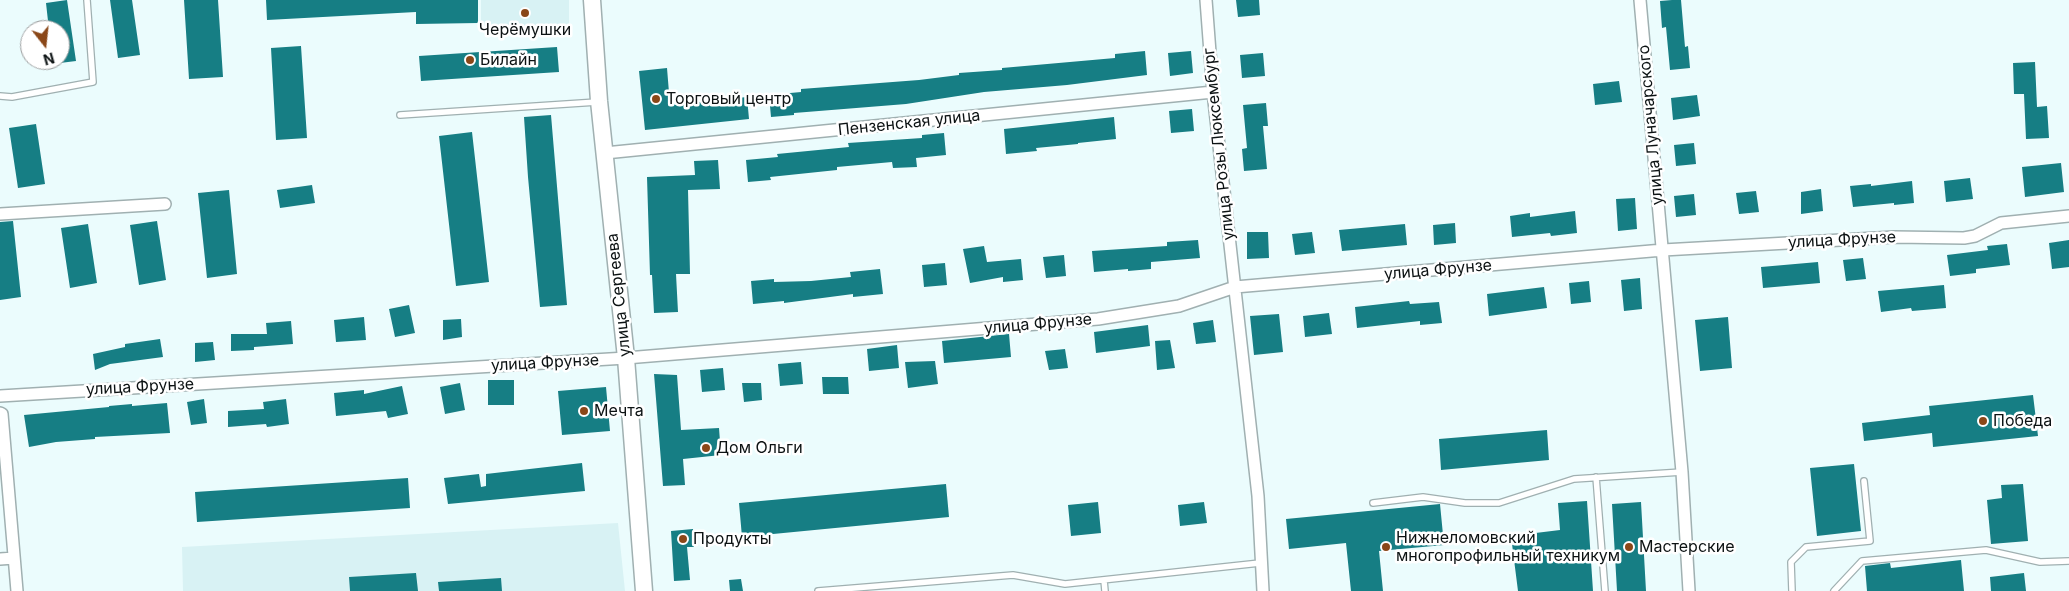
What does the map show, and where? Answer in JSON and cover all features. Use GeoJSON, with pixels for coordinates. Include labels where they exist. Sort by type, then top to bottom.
{"type":"FeatureCollection","features":[{"type":"Feature","properties":{"kind":"main road","name":"улица Сергеева"},"geometry":{"type":"LineString","coordinates":[[592,0],[599,101],[626,358],[644,591]]}},
{"type":"Feature","properties":{"kind":"street","name":"улица Розы Люксембург"},"geometry":{"type":"LineString","coordinates":[[1206,0],[1213,92],[1258,496],[1260,563],[1263,591]]}},
{"type":"Feature","properties":{"kind":"street","name":"улица Луначарского"},"geometry":{"type":"LineString","coordinates":[[1640,0],[1682,472],[1689,591]]}},
{"type":"Feature","properties":{"kind":"street","name":"Пензенская улица"},"geometry":{"type":"LineString","coordinates":[[604,153],[1213,92]]}},
{"type":"Feature","properties":{"kind":"street"},"geometry":{"type":"LineString","coordinates":[[0,214],[165,204]]}},
{"type":"Feature","properties":{"kind":"street","name":"улица Фрунзе"},"geometry":{"type":"LineString","coordinates":[[0,396],[626,358],[1098,319],[1179,306],[1235,287],[1663,250],[1894,237],[1964,238],[1975,236],[2001,223],[2069,216]]}},
{"type":"Feature","properties":{"kind":"street"},"geometry":{"type":"LineString","coordinates":[[0,413],[2,414],[17,591]]}},
{"type":"Feature","properties":{"kind":"street"},"geometry":{"type":"LineString","coordinates":[[0,559],[14,558]]}},
{"type":"Feature","properties":{"kind":"lane"},"geometry":{"type":"LineString","coordinates":[[0,96],[12,97],[93,82],[87,0]]}},
{"type":"Feature","properties":{"kind":"lane"},"geometry":{"type":"LineString","coordinates":[[400,115],[599,101]]}},
{"type":"Feature","properties":{"kind":"lane"},"geometry":{"type":"LineString","coordinates":[[1373,503],[1423,497],[1465,503],[1499,503],[1574,479],[1682,472]]}},
{"type":"Feature","properties":{"kind":"lane"},"geometry":{"type":"LineString","coordinates":[[1596,477],[1605,591]]}},
{"type":"Feature","properties":{"kind":"lane"},"geometry":{"type":"LineString","coordinates":[[1792,591],[1791,562],[1806,547],[1870,542],[1864,481]]}},
{"type":"Feature","properties":{"kind":"lane"},"geometry":{"type":"LineString","coordinates":[[1834,591],[1862,561],[1986,550],[2040,562],[2069,560]]}},
{"type":"Feature","properties":{"kind":"lane"},"geometry":{"type":"LineString","coordinates":[[818,591],[1013,575],[1065,584],[1260,563]]}},
{"type":"Feature","properties":{"kind":"lane"},"geometry":{"type":"LineString","coordinates":[[1104,580],[1104,591]]}},
{"type":"Feature","properties":{"kind":"shaded area","name":"Черёмушки"},"geometry":{"type":"Polygon","coordinates":[[[481,0],[569,0],[569,27],[481,26],[481,0]]]}},
{"type":"Feature","properties":{"kind":"shaded area"},"geometry":{"type":"Polygon","coordinates":[[[618,523],[625,591],[183,591],[182,547],[618,523]]]}},
{"type":"Feature","properties":{"kind":"building"},"geometry":{"type":"Polygon","coordinates":[[[67,0],[70,20],[48,20],[46,3],[67,0]]]}},
{"type":"Feature","properties":{"kind":"building"},"geometry":{"type":"Polygon","coordinates":[[[110,0],[132,0],[140,55],[118,58],[110,0]]]}},
{"type":"Feature","properties":{"kind":"building"},"geometry":{"type":"Polygon","coordinates":[[[184,0],[218,0],[223,77],[189,79],[184,0]]]}},
{"type":"Feature","properties":{"kind":"building"},"geometry":{"type":"Polygon","coordinates":[[[266,0],[478,0],[478,23],[416,24],[416,12],[267,20],[266,0]]]}},
{"type":"Feature","properties":{"kind":"building"},"geometry":{"type":"Polygon","coordinates":[[[1236,0],[1259,0],[1260,15],[1238,17],[1236,0]]]}},
{"type":"Feature","properties":{"kind":"building"},"geometry":{"type":"Polygon","coordinates":[[[1681,0],[1685,47],[1688,46],[1690,68],[1670,70],[1666,27],[1662,28],[1660,1],[1681,0]]]}},
{"type":"Feature","properties":{"kind":"building"},"geometry":{"type":"Polygon","coordinates":[[[70,20],[76,61],[70,62],[70,20]]]}},
{"type":"Feature","properties":{"kind":"building"},"geometry":{"type":"Polygon","coordinates":[[[301,46],[307,138],[276,140],[271,48],[301,46]]]}},
{"type":"Feature","properties":{"kind":"building"},"geometry":{"type":"Polygon","coordinates":[[[557,47],[559,72],[421,81],[419,56],[557,47]]]}},
{"type":"Feature","properties":{"kind":"building"},"geometry":{"type":"Polygon","coordinates":[[[1145,51],[1147,75],[1067,85],[984,92],[906,104],[794,113],[794,115],[771,117],[769,95],[801,92],[801,89],[919,80],[959,75],[959,73],[1002,70],[1002,68],[1115,58],[1115,54],[1145,51]]]}},
{"type":"Feature","properties":{"kind":"building"},"geometry":{"type":"Polygon","coordinates":[[[1191,51],[1193,73],[1170,76],[1168,53],[1191,51]]]}},
{"type":"Feature","properties":{"kind":"building"},"geometry":{"type":"Polygon","coordinates":[[[1263,53],[1265,76],[1242,78],[1240,55],[1263,53]]]}},
{"type":"Feature","properties":{"kind":"building"},"geometry":{"type":"Polygon","coordinates":[[[2035,62],[2037,107],[2047,106],[2049,138],[2026,139],[2024,94],[2014,94],[2013,63],[2035,62]]]}},
{"type":"Feature","properties":{"kind":"building"},"geometry":{"type":"Polygon","coordinates":[[[667,68],[670,105],[747,97],[749,119],[645,130],[639,71],[667,68]]]}},
{"type":"Feature","properties":{"kind":"building"},"geometry":{"type":"Polygon","coordinates":[[[1619,81],[1622,102],[1595,105],[1593,84],[1619,81]]]}},
{"type":"Feature","properties":{"kind":"building"},"geometry":{"type":"Polygon","coordinates":[[[1697,95],[1700,116],[1673,120],[1671,98],[1697,95]]]}},
{"type":"Feature","properties":{"kind":"building"},"geometry":{"type":"Polygon","coordinates":[[[1266,103],[1268,126],[1263,126],[1267,169],[1244,171],[1242,149],[1247,148],[1243,105],[1266,103]]]}},
{"type":"Feature","properties":{"kind":"building"},"geometry":{"type":"Polygon","coordinates":[[[1192,109],[1194,131],[1171,133],[1169,111],[1192,109]]]}},
{"type":"Feature","properties":{"kind":"building"},"geometry":{"type":"Polygon","coordinates":[[[551,115],[567,305],[540,307],[524,117],[551,115]]]}},
{"type":"Feature","properties":{"kind":"building"},"geometry":{"type":"Polygon","coordinates":[[[1114,117],[1116,139],[1036,148],[1037,151],[1006,154],[1004,129],[1114,117]]]}},
{"type":"Feature","properties":{"kind":"building"},"geometry":{"type":"Polygon","coordinates":[[[36,124],[45,184],[18,188],[9,128],[36,124]]]}},
{"type":"Feature","properties":{"kind":"building"},"geometry":{"type":"Polygon","coordinates":[[[472,132],[489,282],[456,286],[439,136],[472,132]]]}},
{"type":"Feature","properties":{"kind":"building"},"geometry":{"type":"Polygon","coordinates":[[[944,133],[946,155],[916,158],[917,167],[893,168],[892,162],[837,167],[837,170],[770,177],[771,180],[748,182],[746,160],[778,157],[777,154],[849,147],[848,143],[922,138],[922,135],[944,133]]]}},
{"type":"Feature","properties":{"kind":"building"},"geometry":{"type":"Polygon","coordinates":[[[1694,143],[1696,164],[1676,166],[1674,145],[1694,143]]]}},
{"type":"Feature","properties":{"kind":"building"},"geometry":{"type":"Polygon","coordinates":[[[718,160],[720,189],[688,190],[690,274],[676,274],[678,312],[654,313],[652,275],[650,275],[647,177],[695,175],[694,161],[718,160]]]}},
{"type":"Feature","properties":{"kind":"building"},"geometry":{"type":"Polygon","coordinates":[[[2061,163],[2064,192],[2025,197],[2022,167],[2061,163]]]}},
{"type":"Feature","properties":{"kind":"building"},"geometry":{"type":"Polygon","coordinates":[[[1970,178],[1973,199],[1946,202],[1944,181],[1970,178]]]}},
{"type":"Feature","properties":{"kind":"building"},"geometry":{"type":"Polygon","coordinates":[[[1912,181],[1914,203],[1853,207],[1850,186],[1871,184],[1871,186],[1912,181]]]}},
{"type":"Feature","properties":{"kind":"building"},"geometry":{"type":"Polygon","coordinates":[[[312,185],[315,203],[280,208],[277,190],[312,185]]]}},
{"type":"Feature","properties":{"kind":"building"},"geometry":{"type":"Polygon","coordinates":[[[1821,189],[1823,211],[1801,214],[1801,192],[1821,189]]]}},
{"type":"Feature","properties":{"kind":"building"},"geometry":{"type":"Polygon","coordinates":[[[229,190],[237,274],[207,278],[198,193],[229,190]]]}},
{"type":"Feature","properties":{"kind":"building"},"geometry":{"type":"Polygon","coordinates":[[[1756,191],[1759,212],[1739,214],[1736,193],[1756,191]]]}},
{"type":"Feature","properties":{"kind":"building"},"geometry":{"type":"Polygon","coordinates":[[[1694,194],[1696,215],[1676,217],[1674,196],[1694,194]]]}},
{"type":"Feature","properties":{"kind":"building"},"geometry":{"type":"Polygon","coordinates":[[[1635,198],[1637,229],[1618,231],[1616,199],[1635,198]]]}},
{"type":"Feature","properties":{"kind":"building"},"geometry":{"type":"Polygon","coordinates":[[[1575,211],[1577,233],[1551,236],[1550,233],[1512,237],[1510,216],[1530,213],[1530,217],[1575,211]]]}},
{"type":"Feature","properties":{"kind":"building"},"geometry":{"type":"Polygon","coordinates":[[[13,221],[21,297],[0,300],[0,222],[13,221]]]}},
{"type":"Feature","properties":{"kind":"building"},"geometry":{"type":"Polygon","coordinates":[[[157,221],[166,280],[139,285],[130,225],[157,221]]]}},
{"type":"Feature","properties":{"kind":"building"},"geometry":{"type":"Polygon","coordinates":[[[1455,223],[1456,243],[1434,245],[1433,225],[1455,223]]]}},
{"type":"Feature","properties":{"kind":"building"},"geometry":{"type":"Polygon","coordinates":[[[88,224],[97,283],[70,288],[61,228],[88,224]]]}},
{"type":"Feature","properties":{"kind":"building"},"geometry":{"type":"Polygon","coordinates":[[[1405,224],[1407,245],[1342,251],[1339,230],[1405,224]]]}},
{"type":"Feature","properties":{"kind":"building"},"geometry":{"type":"Polygon","coordinates":[[[1247,232],[1268,232],[1269,258],[1247,259],[1247,232]]]}},
{"type":"Feature","properties":{"kind":"building"},"geometry":{"type":"Polygon","coordinates":[[[1312,232],[1315,253],[1295,255],[1292,234],[1312,232]]]}},
{"type":"Feature","properties":{"kind":"building"},"geometry":{"type":"Polygon","coordinates":[[[1198,240],[1200,258],[1151,262],[1151,269],[1094,272],[1092,251],[1167,246],[1167,242],[1198,240]]]}},
{"type":"Feature","properties":{"kind":"building"},"geometry":{"type":"Polygon","coordinates":[[[2069,240],[2069,267],[2052,269],[2049,243],[2069,240]]]}},
{"type":"Feature","properties":{"kind":"building"},"geometry":{"type":"Polygon","coordinates":[[[2007,244],[2010,265],[1976,269],[1976,273],[1950,276],[1947,255],[1988,250],[1987,246],[2007,244]]]}},
{"type":"Feature","properties":{"kind":"building"},"geometry":{"type":"Polygon","coordinates":[[[984,246],[987,262],[1021,259],[1023,280],[1003,282],[1003,277],[970,283],[963,249],[984,246]]]}},
{"type":"Feature","properties":{"kind":"building"},"geometry":{"type":"Polygon","coordinates":[[[1064,255],[1066,276],[1046,278],[1043,257],[1064,255]]]}},
{"type":"Feature","properties":{"kind":"building"},"geometry":{"type":"Polygon","coordinates":[[[1863,258],[1866,279],[1846,281],[1843,260],[1863,258]]]}},
{"type":"Feature","properties":{"kind":"building"},"geometry":{"type":"Polygon","coordinates":[[[1818,262],[1820,283],[1763,288],[1761,267],[1818,262]]]}},
{"type":"Feature","properties":{"kind":"building"},"geometry":{"type":"Polygon","coordinates":[[[945,263],[947,285],[924,287],[922,265],[945,263]]]}},
{"type":"Feature","properties":{"kind":"building"},"geometry":{"type":"Polygon","coordinates":[[[880,269],[883,294],[853,297],[853,294],[784,303],[784,301],[753,304],[751,281],[774,279],[774,282],[811,281],[851,277],[850,272],[880,269]]]}},
{"type":"Feature","properties":{"kind":"building"},"geometry":{"type":"Polygon","coordinates":[[[1640,278],[1642,309],[1624,311],[1621,280],[1640,278]]]}},
{"type":"Feature","properties":{"kind":"building"},"geometry":{"type":"Polygon","coordinates":[[[1589,281],[1591,302],[1571,304],[1569,283],[1589,281]]]}},
{"type":"Feature","properties":{"kind":"building"},"geometry":{"type":"Polygon","coordinates":[[[1944,285],[1946,308],[1912,311],[1911,308],[1881,312],[1878,291],[1944,285]]]}},
{"type":"Feature","properties":{"kind":"building"},"geometry":{"type":"Polygon","coordinates":[[[1544,287],[1547,308],[1489,316],[1487,294],[1544,287]]]}},
{"type":"Feature","properties":{"kind":"building"},"geometry":{"type":"Polygon","coordinates":[[[1409,301],[1410,304],[1439,302],[1442,323],[1420,325],[1420,321],[1357,328],[1355,307],[1409,301]]]}},
{"type":"Feature","properties":{"kind":"building"},"geometry":{"type":"Polygon","coordinates":[[[409,305],[415,333],[395,337],[389,309],[409,305]]]}},
{"type":"Feature","properties":{"kind":"building"},"geometry":{"type":"Polygon","coordinates":[[[1329,313],[1332,334],[1305,337],[1303,316],[1329,313]]]}},
{"type":"Feature","properties":{"kind":"building"},"geometry":{"type":"Polygon","coordinates":[[[1279,314],[1283,352],[1254,355],[1250,316],[1279,314]]]}},
{"type":"Feature","properties":{"kind":"building"},"geometry":{"type":"Polygon","coordinates":[[[364,317],[366,340],[336,342],[334,320],[364,317]]]}},
{"type":"Feature","properties":{"kind":"building"},"geometry":{"type":"Polygon","coordinates":[[[1728,317],[1732,368],[1700,371],[1695,320],[1728,317]]]}},
{"type":"Feature","properties":{"kind":"building"},"geometry":{"type":"Polygon","coordinates":[[[461,319],[462,337],[443,340],[443,320],[461,319]]]}},
{"type":"Feature","properties":{"kind":"building"},"geometry":{"type":"Polygon","coordinates":[[[1213,320],[1216,342],[1196,344],[1193,323],[1213,320]]]}},
{"type":"Feature","properties":{"kind":"building"},"geometry":{"type":"Polygon","coordinates":[[[291,321],[293,344],[254,347],[254,350],[231,351],[231,334],[267,334],[266,323],[291,321]]]}},
{"type":"Feature","properties":{"kind":"building"},"geometry":{"type":"Polygon","coordinates":[[[1148,325],[1150,346],[1096,353],[1094,332],[1148,325]]]}},
{"type":"Feature","properties":{"kind":"building"},"geometry":{"type":"Polygon","coordinates":[[[1009,334],[1011,357],[944,363],[942,341],[1009,334]]]}},
{"type":"Feature","properties":{"kind":"building"},"geometry":{"type":"Polygon","coordinates":[[[160,339],[163,357],[110,364],[95,370],[93,354],[125,347],[125,344],[160,339]]]}},
{"type":"Feature","properties":{"kind":"building"},"geometry":{"type":"Polygon","coordinates":[[[1170,340],[1175,368],[1157,370],[1155,341],[1170,340]]]}},
{"type":"Feature","properties":{"kind":"building"},"geometry":{"type":"Polygon","coordinates":[[[213,342],[215,360],[195,362],[195,343],[213,342]]]}},
{"type":"Feature","properties":{"kind":"building"},"geometry":{"type":"Polygon","coordinates":[[[897,345],[899,368],[869,371],[867,349],[897,345]]]}},
{"type":"Feature","properties":{"kind":"building"},"geometry":{"type":"Polygon","coordinates":[[[1065,349],[1068,368],[1049,370],[1045,351],[1065,349]]]}},
{"type":"Feature","properties":{"kind":"building"},"geometry":{"type":"Polygon","coordinates":[[[935,361],[938,384],[908,388],[905,362],[935,361]]]}},
{"type":"Feature","properties":{"kind":"building"},"geometry":{"type":"Polygon","coordinates":[[[801,362],[803,384],[780,386],[778,364],[801,362]]]}},
{"type":"Feature","properties":{"kind":"building"},"geometry":{"type":"Polygon","coordinates":[[[723,368],[725,390],[702,392],[700,370],[723,368]]]}},
{"type":"Feature","properties":{"kind":"building"},"geometry":{"type":"Polygon","coordinates":[[[654,374],[677,375],[681,430],[719,428],[721,455],[683,459],[685,485],[663,486],[654,374]]]}},
{"type":"Feature","properties":{"kind":"building"},"geometry":{"type":"Polygon","coordinates":[[[822,377],[848,377],[849,394],[823,394],[822,377]]]}},
{"type":"Feature","properties":{"kind":"building"},"geometry":{"type":"Polygon","coordinates":[[[488,380],[514,380],[514,405],[488,405],[488,380]]]}},
{"type":"Feature","properties":{"kind":"building"},"geometry":{"type":"Polygon","coordinates":[[[460,383],[465,410],[445,414],[440,387],[460,383]]]}},
{"type":"Feature","properties":{"kind":"building"},"geometry":{"type":"Polygon","coordinates":[[[742,383],[761,383],[762,400],[744,402],[742,383]]]}},
{"type":"Feature","properties":{"kind":"building"},"geometry":{"type":"Polygon","coordinates":[[[402,386],[408,414],[388,418],[386,411],[336,416],[334,393],[364,390],[364,394],[402,386]]]}},
{"type":"Feature","properties":{"kind":"building","name":"Мечта"},"geometry":{"type":"Polygon","coordinates":[[[606,387],[610,431],[562,435],[558,391],[606,387]]]}},
{"type":"Feature","properties":{"kind":"building","name":"Победа"},"geometry":{"type":"Polygon","coordinates":[[[2033,395],[2038,436],[1933,447],[1932,433],[1864,441],[1862,423],[1930,415],[1929,406],[2033,395]]]}},
{"type":"Feature","properties":{"kind":"building"},"geometry":{"type":"Polygon","coordinates":[[[204,399],[207,423],[191,425],[187,402],[204,399]]]}},
{"type":"Feature","properties":{"kind":"building"},"geometry":{"type":"Polygon","coordinates":[[[286,399],[289,424],[267,427],[266,424],[228,427],[228,411],[264,409],[263,402],[286,399]]]}},
{"type":"Feature","properties":{"kind":"building"},"geometry":{"type":"Polygon","coordinates":[[[167,403],[170,433],[95,437],[95,439],[56,442],[29,447],[24,415],[132,404],[132,406],[167,403]]]}},
{"type":"Feature","properties":{"kind":"building"},"geometry":{"type":"Polygon","coordinates":[[[1547,430],[1549,460],[1441,470],[1439,439],[1547,430]]]}},
{"type":"Feature","properties":{"kind":"building"},"geometry":{"type":"Polygon","coordinates":[[[582,463],[585,491],[448,504],[444,478],[479,474],[481,487],[486,486],[486,474],[582,463]]]}},
{"type":"Feature","properties":{"kind":"building"},"geometry":{"type":"Polygon","coordinates":[[[1854,464],[1861,531],[1817,536],[1810,468],[1854,464]]]}},
{"type":"Feature","properties":{"kind":"building"},"geometry":{"type":"Polygon","coordinates":[[[408,478],[410,508],[197,522],[195,492],[408,478]]]}},
{"type":"Feature","properties":{"kind":"building"},"geometry":{"type":"Polygon","coordinates":[[[946,484],[949,517],[742,537],[739,503],[946,484]]]}},
{"type":"Feature","properties":{"kind":"building"},"geometry":{"type":"Polygon","coordinates":[[[2023,484],[2028,541],[1991,544],[1987,500],[2002,498],[2001,485],[2023,484]]]}},
{"type":"Feature","properties":{"kind":"building"},"geometry":{"type":"Polygon","coordinates":[[[1587,501],[1593,591],[1518,591],[1511,536],[1560,530],[1558,503],[1587,501]]]}},
{"type":"Feature","properties":{"kind":"building"},"geometry":{"type":"Polygon","coordinates":[[[1098,502],[1101,533],[1071,536],[1068,505],[1098,502]]]}},
{"type":"Feature","properties":{"kind":"building"},"geometry":{"type":"Polygon","coordinates":[[[1204,502],[1207,523],[1180,526],[1178,505],[1204,502]]]}},
{"type":"Feature","properties":{"kind":"building","name":"Мастерские"},"geometry":{"type":"Polygon","coordinates":[[[1641,502],[1646,591],[1617,591],[1612,504],[1641,502]]]}},
{"type":"Feature","properties":{"kind":"building","name":"Нижнеломовский многопрофильный техникум"},"geometry":{"type":"Polygon","coordinates":[[[1440,504],[1444,545],[1379,551],[1383,591],[1351,591],[1346,543],[1289,549],[1286,519],[1440,504]]]}},
{"type":"Feature","properties":{"kind":"building"},"geometry":{"type":"Polygon","coordinates":[[[693,529],[694,547],[687,547],[690,580],[674,581],[671,531],[693,529]]]}},
{"type":"Feature","properties":{"kind":"building"},"geometry":{"type":"Polygon","coordinates":[[[1961,560],[1964,591],[1867,591],[1865,566],[1890,563],[1891,568],[1961,560]]]}},
{"type":"Feature","properties":{"kind":"building"},"geometry":{"type":"Polygon","coordinates":[[[416,573],[418,591],[350,591],[349,577],[416,573]]]}},
{"type":"Feature","properties":{"kind":"building"},"geometry":{"type":"Polygon","coordinates":[[[2024,573],[2026,591],[1991,591],[1990,577],[2024,573]]]}},
{"type":"Feature","properties":{"kind":"building"},"geometry":{"type":"Polygon","coordinates":[[[501,578],[502,591],[439,591],[438,582],[501,578]]]}},
{"type":"Feature","properties":{"kind":"building"},"geometry":{"type":"Polygon","coordinates":[[[741,579],[743,591],[730,591],[729,580],[741,579]]]}},
{"type":"Feature","properties":{"kind":"place","name":"Черёмушки"},"geometry":{"type":"Point","coordinates":[525,13]}},
{"type":"Feature","properties":{"kind":"place","name":"Билайн"},"geometry":{"type":"Point","coordinates":[470,60]}},
{"type":"Feature","properties":{"kind":"place","name":"Торговый центр"},"geometry":{"type":"Point","coordinates":[656,99]}},
{"type":"Feature","properties":{"kind":"place","name":"Мечта"},"geometry":{"type":"Point","coordinates":[584,411]}},
{"type":"Feature","properties":{"kind":"place","name":"Победа"},"geometry":{"type":"Point","coordinates":[1983,421]}},
{"type":"Feature","properties":{"kind":"place","name":"Дом Ольги"},"geometry":{"type":"Point","coordinates":[706,448]}},
{"type":"Feature","properties":{"kind":"place","name":"Продукты"},"geometry":{"type":"Point","coordinates":[683,539]}},
{"type":"Feature","properties":{"kind":"place","name":"Нижнеломовский многопрофильный техникум"},"geometry":{"type":"Point","coordinates":[1386,547]}},
{"type":"Feature","properties":{"kind":"place","name":"Мастерские"},"geometry":{"type":"Point","coordinates":[1629,547]}}]}
